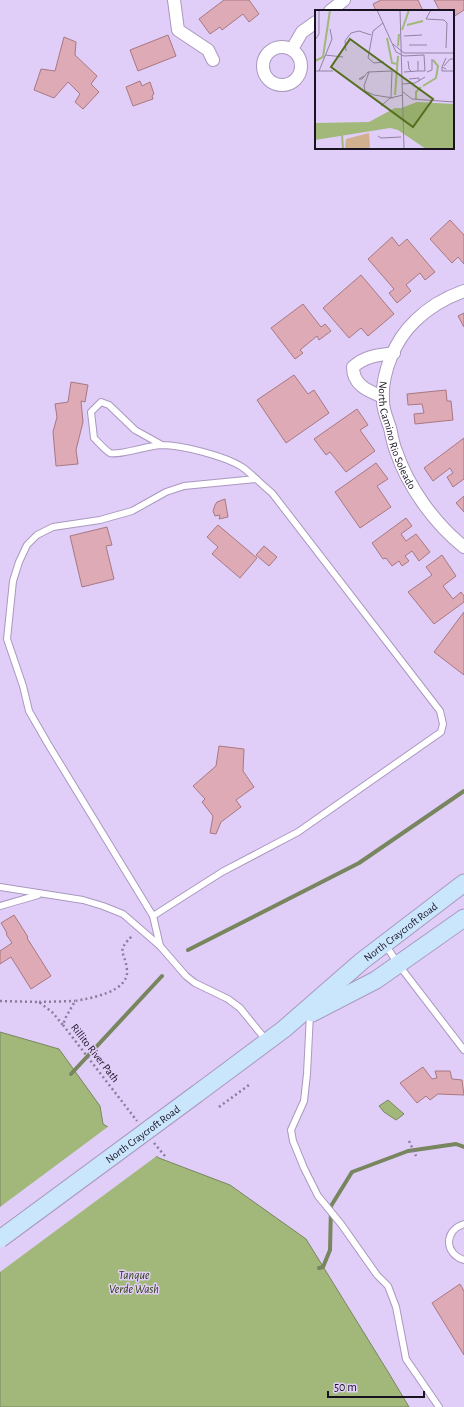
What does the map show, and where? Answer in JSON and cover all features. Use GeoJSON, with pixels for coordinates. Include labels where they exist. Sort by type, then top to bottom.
{"type":"FeatureCollection","features":[{"type":"Feature","properties":{"kind":"main road","name":"North Craycroft Road"},"geometry":{"type":"LineString","coordinates":[[284,1029],[362,961],[464,883]]}},
{"type":"Feature","properties":{"kind":"main road","name":"North Craycroft Road"},"geometry":{"type":"LineString","coordinates":[[0,1239],[284,1029],[376,980],[464,918]]}},
{"type":"Feature","properties":{"kind":"street"},"geometry":{"type":"LineString","coordinates":[[174,0],[178,30],[208,50],[213,60]]}},
{"type":"Feature","properties":{"kind":"street"},"geometry":{"type":"LineString","coordinates":[[331,10],[344,0]]}},
{"type":"Feature","properties":{"kind":"street"},"geometry":{"type":"LineString","coordinates":[[292,50],[302,32],[315,23]]}},
{"type":"Feature","properties":{"kind":"street","name":"North Camino Rio Soleado"},"geometry":{"type":"LineString","coordinates":[[464,291],[453,295],[435,306],[415,321],[400,340],[389,362],[384,383],[383,397],[396,452],[411,484],[434,519],[464,547]]}},
{"type":"Feature","properties":{"kind":"street"},"geometry":{"type":"LineString","coordinates":[[383,397],[364,389],[353,375],[353,367],[358,362],[375,355],[394,353]]}},
{"type":"Feature","properties":{"kind":"lane"},"geometry":{"type":"LineString","coordinates":[[153,916],[222,872],[298,832],[440,732],[443,724],[440,711],[272,493],[242,467],[217,456],[191,449],[162,445],[138,448],[122,453],[110,453],[94,438],[91,412],[101,402],[108,405],[135,430],[162,445]]}},
{"type":"Feature","properties":{"kind":"lane"},"geometry":{"type":"LineString","coordinates":[[160,946],[153,916],[48,744],[30,711],[24,686],[7,640],[13,581],[19,562],[27,545],[37,535],[53,527],[100,520],[132,511],[166,492],[184,486],[256,479]]}},
{"type":"Feature","properties":{"kind":"lane"},"geometry":{"type":"LineString","coordinates":[[0,887],[83,900],[123,914],[160,946],[186,976],[195,983],[228,999],[240,1008],[267,1041]]}},
{"type":"Feature","properties":{"kind":"lane"},"geometry":{"type":"LineString","coordinates":[[0,906],[41,894]]}},
{"type":"Feature","properties":{"kind":"lane"},"geometry":{"type":"LineString","coordinates":[[385,943],[398,964],[464,1050]]}},
{"type":"Feature","properties":{"kind":"lane"},"geometry":{"type":"LineString","coordinates":[[310,1014],[304,1101],[291,1130],[293,1142],[318,1196],[341,1224],[377,1274],[388,1286],[396,1307],[406,1359],[439,1407]]}},
{"type":"Feature","properties":{"kind":"lane"},"geometry":{"type":"LineString","coordinates":[[464,1224],[457,1226],[452,1230],[449,1243],[453,1254],[464,1260]]}},
{"type":"Feature","properties":{"kind":"path"},"geometry":{"type":"LineString","coordinates":[[0,1001],[75,1001],[96,997],[116,989],[123,984],[128,972],[122,949],[124,944],[140,928]]}},
{"type":"Feature","properties":{"kind":"path","name":"Rillito River Path"},"geometry":{"type":"LineString","coordinates":[[63,1025],[66,1016],[75,1001]]}},
{"type":"Feature","properties":{"kind":"path","name":"Rillito River Path"},"geometry":{"type":"LineString","coordinates":[[39,1002],[52,1012],[66,1028],[115,1092]]}},
{"type":"Feature","properties":{"kind":"path"},"geometry":{"type":"LineString","coordinates":[[219,1107],[250,1085]]}},
{"type":"Feature","properties":{"kind":"path"},"geometry":{"type":"LineString","coordinates":[[409,1140],[416,1156]]}},
{"type":"Feature","properties":{"kind":"water","name":"Tanque Verde Wash"},"geometry":{"type":"Polygon","coordinates":[[[0,1032],[59,1049],[100,1106],[103,1124],[159,1158],[230,1185],[306,1239],[409,1407],[0,1407],[0,1032]]]}},
{"type":"Feature","properties":{"kind":"water"},"geometry":{"type":"Polygon","coordinates":[[[388,1100],[404,1114],[396,1120],[384,1112],[379,1106],[388,1100]]]}},
{"type":"Feature","properties":{"kind":"pier"},"geometry":{"type":"Polygon","coordinates":[[[109,1126],[158,1155],[0,1272],[0,1207],[109,1126]]]}},
{"type":"Feature","properties":{"kind":"building"},"geometry":{"type":"Polygon","coordinates":[[[224,0],[249,0],[259,14],[249,22],[243,14],[222,30],[220,27],[210,34],[199,19],[224,0]]]}},
{"type":"Feature","properties":{"kind":"building"},"geometry":{"type":"Polygon","coordinates":[[[381,0],[418,0],[423,10],[376,10],[373,4],[381,0]]]}},
{"type":"Feature","properties":{"kind":"building"},"geometry":{"type":"Polygon","coordinates":[[[434,0],[464,0],[464,10],[454,16],[454,10],[439,10],[434,0]]]}},
{"type":"Feature","properties":{"kind":"building"},"geometry":{"type":"Polygon","coordinates":[[[168,35],[176,56],[138,71],[130,50],[168,35]]]}},
{"type":"Feature","properties":{"kind":"building"},"geometry":{"type":"Polygon","coordinates":[[[64,37],[76,42],[75,55],[97,76],[91,84],[99,92],[83,109],[75,102],[80,94],[68,82],[54,98],[34,90],[41,69],[55,71],[64,37]]]}},
{"type":"Feature","properties":{"kind":"building"},"geometry":{"type":"Polygon","coordinates":[[[140,81],[142,86],[150,82],[154,94],[152,96],[153,99],[133,106],[126,87],[140,81]]]}},
{"type":"Feature","properties":{"kind":"building"},"geometry":{"type":"Polygon","coordinates":[[[450,220],[464,235],[464,264],[458,257],[452,263],[430,239],[450,220]]]}},
{"type":"Feature","properties":{"kind":"building"},"geometry":{"type":"Polygon","coordinates":[[[392,237],[399,246],[407,239],[435,272],[425,280],[420,273],[406,285],[411,291],[397,303],[389,293],[394,289],[368,259],[392,237]]]}},
{"type":"Feature","properties":{"kind":"building"},"geometry":{"type":"Polygon","coordinates":[[[361,275],[394,314],[368,336],[361,328],[349,338],[323,308],[361,275]]]}},
{"type":"Feature","properties":{"kind":"building"},"geometry":{"type":"Polygon","coordinates":[[[303,304],[321,327],[325,324],[331,331],[319,340],[317,336],[300,350],[303,353],[295,359],[271,328],[303,304]]]}},
{"type":"Feature","properties":{"kind":"building"},"geometry":{"type":"Polygon","coordinates":[[[464,313],[464,327],[458,316],[464,313]]]}},
{"type":"Feature","properties":{"kind":"building"},"geometry":{"type":"Polygon","coordinates":[[[294,375],[308,394],[314,390],[329,413],[286,443],[257,400],[294,375]]]}},
{"type":"Feature","properties":{"kind":"building"},"geometry":{"type":"Polygon","coordinates":[[[71,382],[88,385],[85,402],[81,401],[83,422],[76,450],[78,464],[56,466],[53,432],[57,417],[55,404],[68,402],[71,382]]]}},
{"type":"Feature","properties":{"kind":"building"},"geometry":{"type":"Polygon","coordinates":[[[446,390],[447,401],[451,401],[453,420],[415,424],[414,414],[424,413],[422,404],[408,405],[407,394],[446,390]]]}},
{"type":"Feature","properties":{"kind":"building"},"geometry":{"type":"Polygon","coordinates":[[[357,409],[368,425],[360,430],[375,451],[346,472],[330,452],[326,455],[314,439],[357,409]]]}},
{"type":"Feature","properties":{"kind":"building"},"geometry":{"type":"Polygon","coordinates":[[[464,438],[464,479],[453,487],[447,477],[453,473],[450,468],[433,481],[424,468],[464,438]]]}},
{"type":"Feature","properties":{"kind":"building"},"geometry":{"type":"Polygon","coordinates":[[[376,463],[388,479],[377,486],[391,507],[360,528],[335,492],[376,463]]]}},
{"type":"Feature","properties":{"kind":"building"},"geometry":{"type":"Polygon","coordinates":[[[464,496],[464,512],[456,503],[464,496]]]}},
{"type":"Feature","properties":{"kind":"building"},"geometry":{"type":"Polygon","coordinates":[[[225,499],[228,517],[219,519],[220,515],[215,516],[213,511],[217,502],[225,499]]]}},
{"type":"Feature","properties":{"kind":"building"},"geometry":{"type":"Polygon","coordinates":[[[406,518],[412,526],[401,534],[406,541],[416,534],[430,552],[419,561],[412,551],[405,556],[409,561],[402,566],[399,561],[392,566],[386,558],[383,559],[372,543],[406,518]]]}},
{"type":"Feature","properties":{"kind":"building"},"geometry":{"type":"Polygon","coordinates":[[[218,525],[257,558],[240,578],[212,554],[218,547],[207,537],[218,525]]]}},
{"type":"Feature","properties":{"kind":"building"},"geometry":{"type":"Polygon","coordinates":[[[107,527],[112,545],[106,546],[114,579],[82,587],[70,536],[107,527]]]}},
{"type":"Feature","properties":{"kind":"building"},"geometry":{"type":"Polygon","coordinates":[[[264,546],[277,557],[269,566],[256,555],[264,546]]]}},
{"type":"Feature","properties":{"kind":"building"},"geometry":{"type":"Polygon","coordinates":[[[442,555],[456,576],[443,586],[453,599],[461,592],[464,596],[464,602],[434,624],[408,592],[432,575],[426,567],[442,555]]]}},
{"type":"Feature","properties":{"kind":"building"},"geometry":{"type":"Polygon","coordinates":[[[464,612],[464,675],[434,652],[464,612]]]}},
{"type":"Feature","properties":{"kind":"building"},"geometry":{"type":"Polygon","coordinates":[[[219,746],[244,749],[243,771],[254,787],[236,800],[241,807],[221,822],[216,834],[210,833],[213,816],[202,802],[205,799],[193,786],[216,766],[219,746]]]}},
{"type":"Feature","properties":{"kind":"building"},"geometry":{"type":"Polygon","coordinates":[[[14,915],[51,976],[31,989],[11,957],[0,964],[0,951],[12,943],[1,923],[14,915]]]}},
{"type":"Feature","properties":{"kind":"building"},"geometry":{"type":"Polygon","coordinates":[[[423,1067],[432,1079],[437,1078],[435,1071],[450,1071],[452,1079],[462,1080],[464,1095],[438,1094],[430,1100],[426,1096],[417,1103],[400,1083],[423,1067]]]}},
{"type":"Feature","properties":{"kind":"building"},"geometry":{"type":"Polygon","coordinates":[[[460,1284],[464,1291],[464,1355],[432,1303],[460,1284]]]}},
{"type":"Feature","properties":{"kind":"waterway"},"geometry":{"type":"LineString","coordinates":[[188,950],[359,863],[464,791]]}},
{"type":"Feature","properties":{"kind":"waterway"},"geometry":{"type":"LineString","coordinates":[[71,1074],[162,976]]}},
{"type":"Feature","properties":{"kind":"waterway"},"geometry":{"type":"LineString","coordinates":[[319,1268],[323,1267],[330,1250],[331,1206],[352,1172],[408,1151],[456,1144],[464,1147]]}}]}
